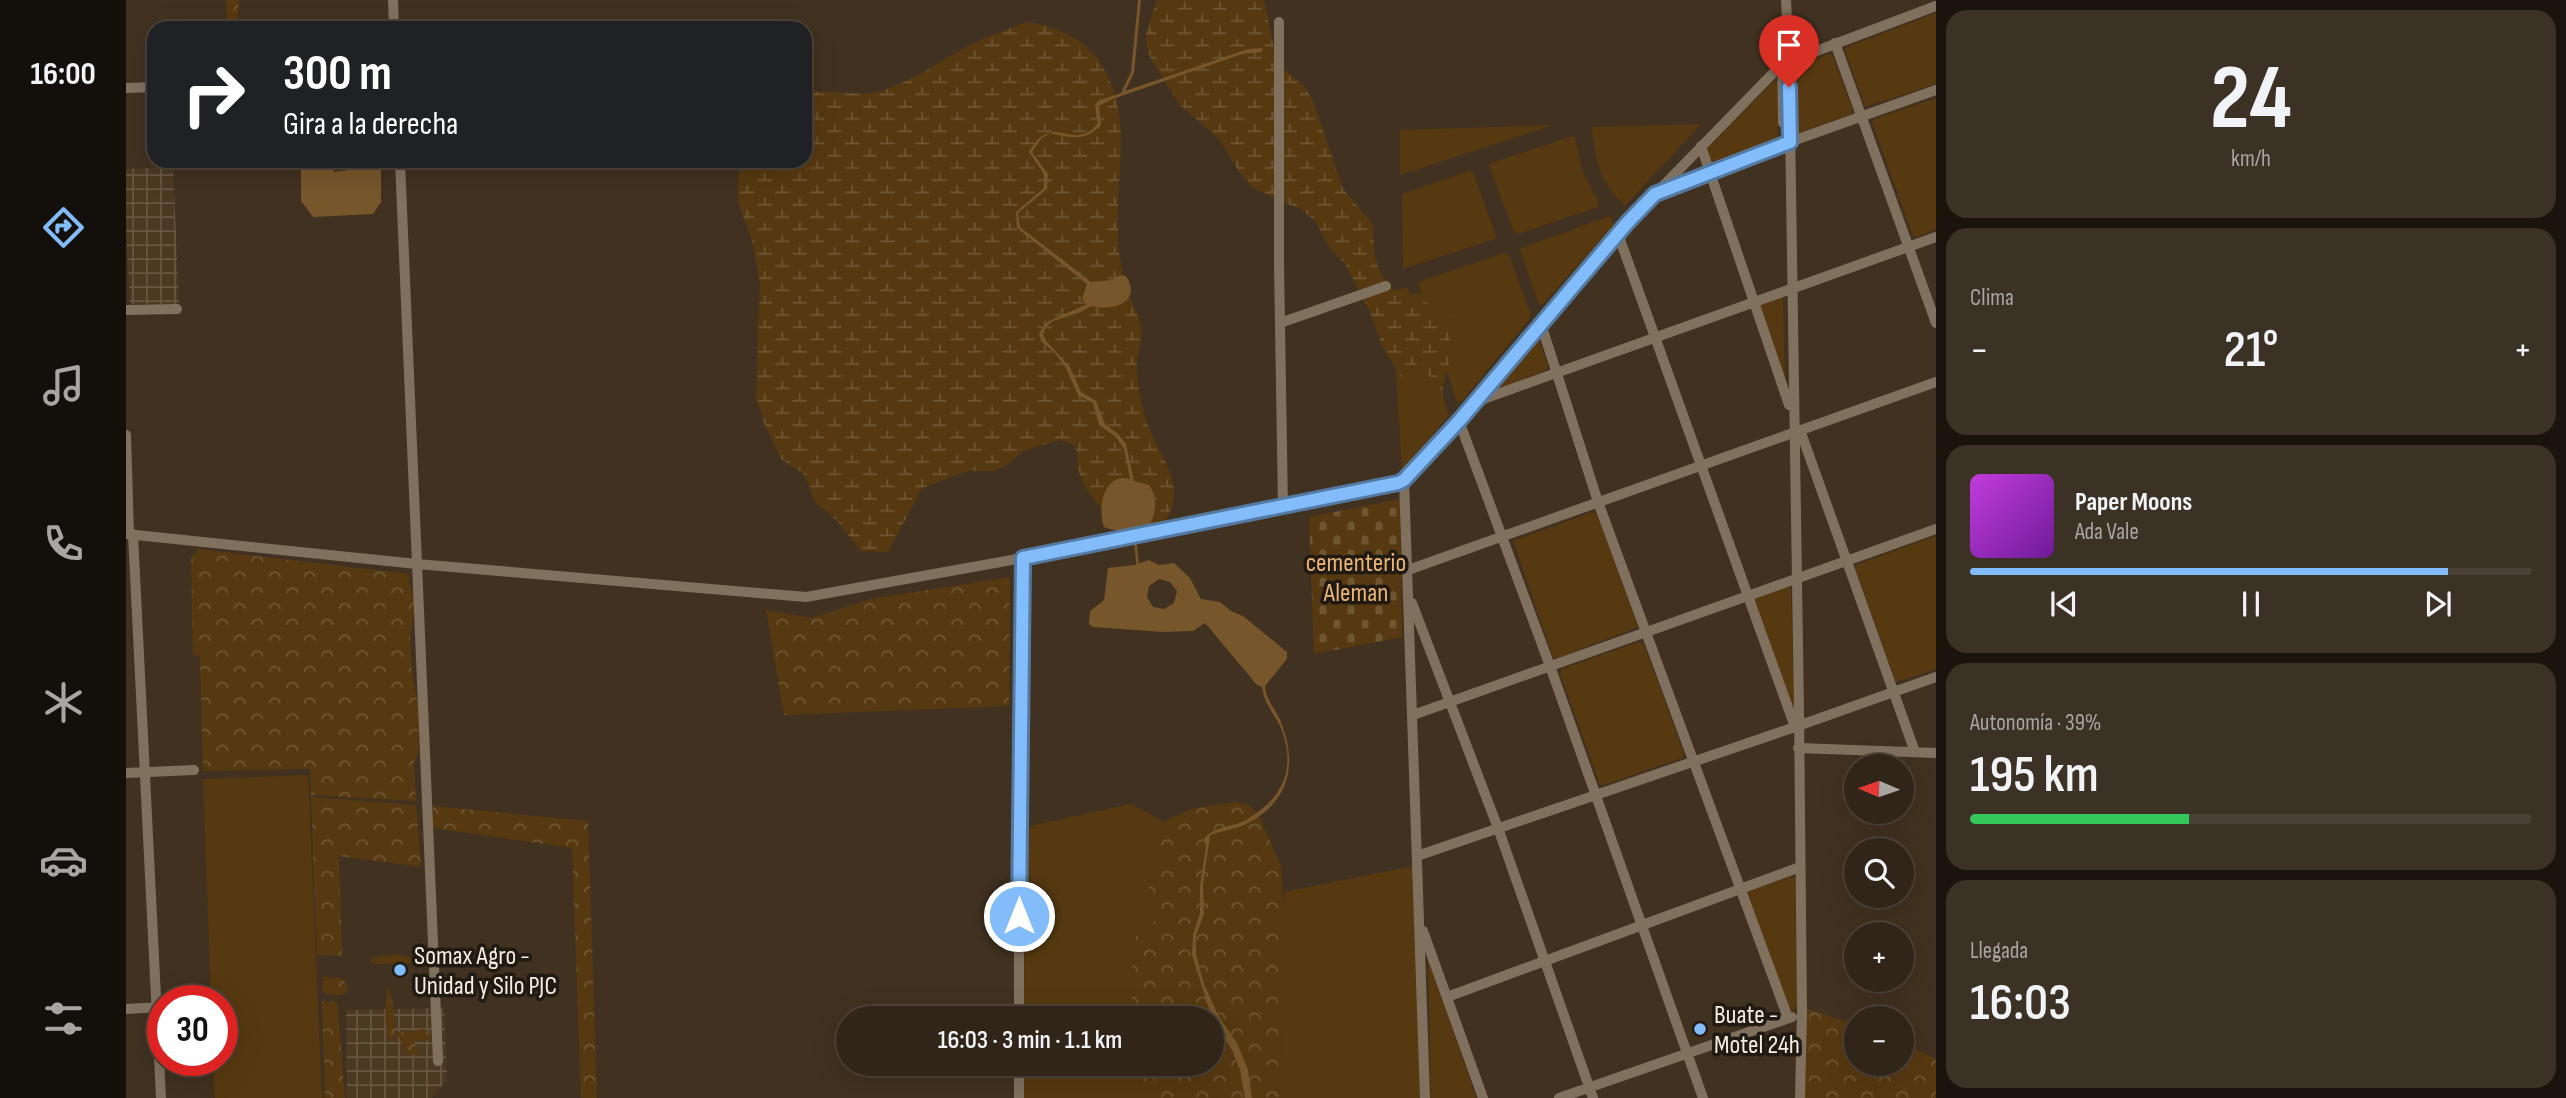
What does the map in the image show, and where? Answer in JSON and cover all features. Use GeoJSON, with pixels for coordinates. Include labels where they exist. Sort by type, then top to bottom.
{"type":"FeatureCollection","features":[{"type":"Feature","properties":{"kind":"street"},"geometry":{"type":"LineString","coordinates":[[393,0],[394,21]]}},
{"type":"Feature","properties":{"kind":"street"},"geometry":{"type":"LineString","coordinates":[[1786,0],[1795,432],[1802,1013],[1800,1098]]}},
{"type":"Feature","properties":{"kind":"street"},"geometry":{"type":"LineString","coordinates":[[129,534],[417,564],[806,597],[1283,508],[1398,483],[1404,480],[1459,421],[1618,234],[1786,61],[1936,6]]}},
{"type":"Feature","properties":{"kind":"street"},"geometry":{"type":"LineString","coordinates":[[1279,22],[1283,508]]}},
{"type":"Feature","properties":{"kind":"street"},"geometry":{"type":"LineString","coordinates":[[1835,43],[1936,323]]}},
{"type":"Feature","properties":{"kind":"street"},"geometry":{"type":"LineString","coordinates":[[126,88],[147,87]]}},
{"type":"Feature","properties":{"kind":"street"},"geometry":{"type":"LineString","coordinates":[[1655,194],[1936,90]]}},
{"type":"Feature","properties":{"kind":"street"},"geometry":{"type":"LineString","coordinates":[[1701,146],[1789,405],[1795,432],[1846,561],[1915,752]]}},
{"type":"Feature","properties":{"kind":"street"},"geometry":{"type":"LineString","coordinates":[[400,168],[438,1061]]}},
{"type":"Feature","properties":{"kind":"street"},"geometry":{"type":"LineString","coordinates":[[1618,234],[1797,725]]}},
{"type":"Feature","properties":{"kind":"street"},"geometry":{"type":"LineString","coordinates":[[1475,402],[1936,237]]}},
{"type":"Feature","properties":{"kind":"street"},"geometry":{"type":"LineString","coordinates":[[1280,323],[1386,286]]}},
{"type":"Feature","properties":{"kind":"street"},"geometry":{"type":"LineString","coordinates":[[1789,405],[1790,289]]}},
{"type":"Feature","properties":{"kind":"street"},"geometry":{"type":"LineString","coordinates":[[126,310],[177,309]]}},
{"type":"Feature","properties":{"kind":"street"},"geometry":{"type":"LineString","coordinates":[[1541,324],[1598,502],[1787,1018]]}},
{"type":"Feature","properties":{"kind":"street"},"geometry":{"type":"LineString","coordinates":[[1408,570],[1936,382]]}},
{"type":"Feature","properties":{"kind":"street"},"geometry":{"type":"LineString","coordinates":[[1459,421],[1550,666],[1703,1098]]}},
{"type":"Feature","properties":{"kind":"street"},"geometry":{"type":"LineString","coordinates":[[126,435],[129,534],[159,985]]}},
{"type":"Feature","properties":{"kind":"street"},"geometry":{"type":"LineString","coordinates":[[1404,480],[1425,1098]]}},
{"type":"Feature","properties":{"kind":"street"},"geometry":{"type":"LineString","coordinates":[[1413,715],[1936,529]]}},
{"type":"Feature","properties":{"kind":"street"},"geometry":{"type":"LineString","coordinates":[[1019,1006],[1023,558]]}},
{"type":"Feature","properties":{"kind":"street"},"geometry":{"type":"LineString","coordinates":[[1408,593],[1498,828],[1593,1098]]}},
{"type":"Feature","properties":{"kind":"street"},"geometry":{"type":"LineString","coordinates":[[1417,856],[1936,677]]}},
{"type":"Feature","properties":{"kind":"street"},"geometry":{"type":"LineString","coordinates":[[1798,748],[1936,753]]}},
{"type":"Feature","properties":{"kind":"street"},"geometry":{"type":"LineString","coordinates":[[126,772],[194,770]]}},
{"type":"Feature","properties":{"kind":"street"},"geometry":{"type":"LineString","coordinates":[[1447,998],[1800,867]]}},
{"type":"Feature","properties":{"kind":"street"},"geometry":{"type":"LineString","coordinates":[[1419,920],[1483,1098]]}},
{"type":"Feature","properties":{"kind":"street"},"geometry":{"type":"LineString","coordinates":[[126,1009],[147,1008]]}},
{"type":"Feature","properties":{"kind":"street"},"geometry":{"type":"LineString","coordinates":[[1559,1098],[1802,1013]]}},
{"type":"Feature","properties":{"kind":"street"},"geometry":{"type":"LineString","coordinates":[[161,1076],[161,1098]]}},
{"type":"Feature","properties":{"kind":"street"},"geometry":{"type":"LineString","coordinates":[[1019,1076],[1019,1098]]}},
{"type":"Feature","properties":{"kind":"shaded area"},"geometry":{"type":"Polygon","coordinates":[[[1138,0],[1141,0],[1134,73],[1125,91],[1248,49],[1263,48],[1262,52],[1242,54],[1110,100],[1099,106],[1101,125],[1090,134],[1077,137],[1050,133],[1041,139],[1032,152],[1048,174],[1047,189],[1018,213],[1020,227],[1091,282],[1112,280],[1120,275],[1126,276],[1130,285],[1131,292],[1123,303],[1108,308],[1092,306],[1053,321],[1045,328],[1043,335],[1070,367],[1081,392],[1096,401],[1105,424],[1126,444],[1134,481],[1149,485],[1154,495],[1153,517],[1148,527],[1121,530],[1104,527],[1101,510],[1109,486],[1121,478],[1130,479],[1124,449],[1116,437],[1099,425],[1093,403],[1078,395],[1066,368],[1055,353],[1041,341],[1039,333],[1047,322],[1087,304],[1082,299],[1087,284],[1017,228],[1016,212],[1044,188],[1044,174],[1029,152],[1038,139],[1047,133],[1055,132],[1080,135],[1089,132],[1098,123],[1095,105],[1098,101],[1121,93],[1131,72],[1138,0]]]}},
{"type":"Feature","properties":{"kind":"shaded area"},"geometry":{"type":"Polygon","coordinates":[[[173,168],[179,304],[130,304],[126,169],[173,168]]]}},
{"type":"Feature","properties":{"kind":"shaded area"},"geometry":{"type":"Polygon","coordinates":[[[301,168],[333,168],[334,172],[355,168],[381,168],[381,202],[373,214],[313,217],[301,201],[301,168]]]}},
{"type":"Feature","properties":{"kind":"shaded area"},"geometry":{"type":"Polygon","coordinates":[[[1149,560],[1159,565],[1174,563],[1190,578],[1201,599],[1220,602],[1243,616],[1287,652],[1287,659],[1265,686],[1287,740],[1289,769],[1286,782],[1272,806],[1260,815],[1242,826],[1210,835],[1203,885],[1204,914],[1196,935],[1196,955],[1204,984],[1214,1006],[1208,1006],[1192,955],[1193,935],[1200,913],[1200,885],[1206,847],[1204,839],[1218,829],[1243,822],[1271,801],[1284,780],[1287,768],[1285,741],[1262,687],[1257,685],[1205,623],[1193,631],[1163,632],[1093,627],[1089,624],[1090,611],[1104,600],[1108,568],[1149,560]],[[1159,579],[1149,586],[1147,597],[1153,607],[1164,609],[1174,603],[1177,591],[1170,582],[1159,579]]]}},
{"type":"Feature","properties":{"kind":"shaded area"},"geometry":{"type":"Polygon","coordinates":[[[444,1008],[447,1079],[432,1098],[347,1098],[346,1010],[444,1008]]]}},
{"type":"Feature","properties":{"kind":"shaded area"},"geometry":{"type":"Polygon","coordinates":[[[1224,1024],[1237,1043],[1248,1070],[1252,1098],[1245,1098],[1240,1070],[1224,1038],[1224,1024]]]}},
{"type":"Feature","properties":{"kind":"green space"},"geometry":{"type":"Polygon","coordinates":[[[226,0],[239,0],[238,21],[227,21],[226,0]]]}},
{"type":"Feature","properties":{"kind":"green space"},"geometry":{"type":"Polygon","coordinates":[[[1157,0],[1264,0],[1276,59],[1291,76],[1302,83],[1313,101],[1343,189],[1373,224],[1374,252],[1386,284],[1401,295],[1421,293],[1436,317],[1455,316],[1450,335],[1449,365],[1443,384],[1443,399],[1438,395],[1424,364],[1417,363],[1409,375],[1402,378],[1382,346],[1371,314],[1345,264],[1331,250],[1315,221],[1301,209],[1252,187],[1239,172],[1220,140],[1180,105],[1151,59],[1147,47],[1146,33],[1157,0]]]}},
{"type":"Feature","properties":{"kind":"green space"},"geometry":{"type":"Polygon","coordinates":[[[1936,13],[1936,84],[1865,107],[1845,50],[1847,47],[1936,13]]]}},
{"type":"Feature","properties":{"kind":"green space"},"geometry":{"type":"Polygon","coordinates":[[[1027,22],[1056,29],[1074,38],[1096,57],[1116,98],[1121,141],[1118,209],[1120,260],[1141,329],[1137,366],[1144,414],[1172,478],[1173,502],[1159,530],[1121,521],[1109,514],[1090,495],[1079,471],[1074,445],[1061,440],[1024,451],[1005,466],[993,471],[968,471],[922,488],[888,552],[861,551],[836,520],[815,502],[804,474],[781,459],[764,423],[756,396],[760,284],[752,240],[738,202],[738,175],[741,168],[812,168],[812,93],[862,94],[881,91],[1005,30],[1027,22]]]}},
{"type":"Feature","properties":{"kind":"green space"},"geometry":{"type":"Polygon","coordinates":[[[1828,54],[1832,55],[1853,110],[1851,114],[1799,133],[1795,132],[1795,69],[1828,54]]]}},
{"type":"Feature","properties":{"kind":"green space"},"geometry":{"type":"Polygon","coordinates":[[[1775,80],[1778,138],[1718,164],[1713,163],[1709,147],[1775,80]]]}},
{"type":"Feature","properties":{"kind":"green space"},"geometry":{"type":"Polygon","coordinates":[[[1936,98],[1936,230],[1916,237],[1913,236],[1872,122],[1874,119],[1936,98]]]}},
{"type":"Feature","properties":{"kind":"green space"},"geometry":{"type":"Polygon","coordinates":[[[1701,124],[1625,206],[1617,198],[1600,170],[1592,127],[1701,124]]]}},
{"type":"Feature","properties":{"kind":"green space"},"geometry":{"type":"Polygon","coordinates":[[[1554,125],[1400,175],[1400,130],[1554,125]]]}},
{"type":"Feature","properties":{"kind":"green space"},"geometry":{"type":"Polygon","coordinates":[[[1573,136],[1582,170],[1599,203],[1598,207],[1518,234],[1514,232],[1489,166],[1491,163],[1573,136]]]}},
{"type":"Feature","properties":{"kind":"green space"},"geometry":{"type":"Polygon","coordinates":[[[1469,171],[1473,172],[1495,239],[1403,269],[1402,194],[1469,171]]]}},
{"type":"Feature","properties":{"kind":"green space"},"geometry":{"type":"Polygon","coordinates":[[[1611,217],[1614,225],[1543,304],[1539,304],[1521,248],[1611,217]]]}},
{"type":"Feature","properties":{"kind":"green space"},"geometry":{"type":"Polygon","coordinates":[[[1504,253],[1509,255],[1531,315],[1461,402],[1457,402],[1419,285],[1421,281],[1504,253]]]}},
{"type":"Feature","properties":{"kind":"green space"},"geometry":{"type":"Polygon","coordinates":[[[1406,287],[1449,415],[1404,470],[1391,294],[1406,287]]]}},
{"type":"Feature","properties":{"kind":"green space"},"geometry":{"type":"Polygon","coordinates":[[[1783,297],[1785,381],[1760,306],[1783,297]]]}},
{"type":"Feature","properties":{"kind":"green space"},"geometry":{"type":"Polygon","coordinates":[[[1537,339],[1548,366],[1546,370],[1493,391],[1537,339]]]}},
{"type":"Feature","properties":{"kind":"green space","name":"cementerio Aleman"},"geometry":{"type":"Polygon","coordinates":[[[1400,499],[1402,637],[1314,654],[1309,517],[1400,499]]]}},
{"type":"Feature","properties":{"kind":"green space"},"geometry":{"type":"Polygon","coordinates":[[[1593,512],[1597,513],[1638,627],[1558,658],[1553,657],[1514,543],[1515,540],[1593,512]]]}},
{"type":"Feature","properties":{"kind":"green space"},"geometry":{"type":"Polygon","coordinates":[[[1936,536],[1936,669],[1896,682],[1855,565],[1936,536]]]}},
{"type":"Feature","properties":{"kind":"green space"},"geometry":{"type":"Polygon","coordinates":[[[197,549],[409,574],[409,583],[416,602],[410,635],[412,673],[419,711],[418,753],[414,762],[416,801],[311,795],[310,769],[203,771],[200,656],[193,655],[191,561],[197,549]]]}},
{"type":"Feature","properties":{"kind":"green space"},"geometry":{"type":"Polygon","coordinates":[[[1010,577],[1009,706],[784,715],[766,610],[811,618],[871,599],[1010,577]]]}},
{"type":"Feature","properties":{"kind":"green space"},"geometry":{"type":"Polygon","coordinates":[[[1791,587],[1794,711],[1753,599],[1791,587]]]}},
{"type":"Feature","properties":{"kind":"green space"},"geometry":{"type":"Polygon","coordinates":[[[1638,642],[1644,644],[1684,754],[1682,758],[1600,785],[1560,673],[1562,669],[1638,642]]]}},
{"type":"Feature","properties":{"kind":"green space"},"geometry":{"type":"Polygon","coordinates":[[[308,775],[322,1098],[215,1098],[214,1076],[238,1076],[238,985],[210,985],[203,779],[308,775]]]}},
{"type":"Feature","properties":{"kind":"green space"},"geometry":{"type":"Polygon","coordinates":[[[311,797],[416,805],[421,867],[339,856],[342,956],[317,955],[311,797]]]}},
{"type":"Feature","properties":{"kind":"green space"},"geometry":{"type":"Polygon","coordinates":[[[1235,802],[1250,806],[1258,815],[1281,865],[1284,920],[1281,993],[1282,1098],[1140,1098],[1137,1076],[1224,1076],[1224,1006],[1131,1006],[1133,940],[1144,926],[1156,921],[1145,897],[1155,871],[1164,822],[1190,809],[1235,802]]]}},
{"type":"Feature","properties":{"kind":"green space"},"geometry":{"type":"Polygon","coordinates":[[[1131,804],[1164,822],[1155,871],[1145,897],[1156,921],[1133,940],[1131,1006],[1024,1006],[1025,827],[1131,804]]]}},
{"type":"Feature","properties":{"kind":"green space"},"geometry":{"type":"Polygon","coordinates":[[[433,806],[588,821],[597,1098],[581,1098],[572,848],[433,828],[433,806]]]}},
{"type":"Feature","properties":{"kind":"green space"},"geometry":{"type":"Polygon","coordinates":[[[1414,866],[1422,1098],[1282,1098],[1284,892],[1414,866]]]}},
{"type":"Feature","properties":{"kind":"green space"},"geometry":{"type":"Polygon","coordinates":[[[1792,876],[1795,879],[1797,1006],[1792,1011],[1747,895],[1748,892],[1792,876]]]}},
{"type":"Feature","properties":{"kind":"green space"},"geometry":{"type":"Polygon","coordinates":[[[398,954],[415,959],[413,963],[370,962],[371,958],[398,954]]]}},
{"type":"Feature","properties":{"kind":"green space"},"geometry":{"type":"Polygon","coordinates":[[[1428,957],[1476,1098],[1431,1098],[1428,957]]]}},
{"type":"Feature","properties":{"kind":"green space"},"geometry":{"type":"Polygon","coordinates":[[[323,977],[341,978],[348,986],[347,992],[340,995],[326,994],[322,989],[323,977]]]}},
{"type":"Feature","properties":{"kind":"green space"},"geometry":{"type":"Polygon","coordinates":[[[387,987],[394,1011],[395,1038],[392,1039],[387,1036],[385,1018],[387,987]]]}},
{"type":"Feature","properties":{"kind":"green space"},"geometry":{"type":"Polygon","coordinates":[[[322,1001],[337,1002],[345,1098],[325,1098],[322,1001]]]}},
{"type":"Feature","properties":{"kind":"green space"},"geometry":{"type":"Polygon","coordinates":[[[1805,1008],[1844,1021],[1844,1076],[1914,1076],[1914,1049],[1936,1059],[1936,1098],[1803,1098],[1805,1008]]]}},
{"type":"Feature","properties":{"kind":"green space"},"geometry":{"type":"Polygon","coordinates":[[[425,1029],[430,1032],[430,1040],[417,1040],[414,1043],[418,1048],[417,1055],[407,1054],[397,1034],[425,1029]]]}},
{"type":"Feature","properties":{"kind":"green space"},"geometry":{"type":"Polygon","coordinates":[[[1024,1076],[1137,1076],[1140,1098],[1024,1098],[1024,1076]]]}},
{"type":"Feature","properties":{"kind":"waterway"},"geometry":{"type":"LineString","coordinates":[[1135,540],[1138,568]]}},
{"type":"Feature","properties":{"kind":"place","name":"Somax Agro - Unidad y Silo PJC"},"geometry":{"type":"Point","coordinates":[400,970]}},
{"type":"Feature","properties":{"kind":"place","name":"Buate - Motel 24h"},"geometry":{"type":"Point","coordinates":[1700,1029]}},
{"type":"Feature","properties":{"kind":"route"},"geometry":{"type":"LineString","coordinates":[[1019,916],[1023,558],[1283,508],[1404,480],[1459,421],[1627,223],[1655,194],[1790,142],[1789,87]]}}]}
